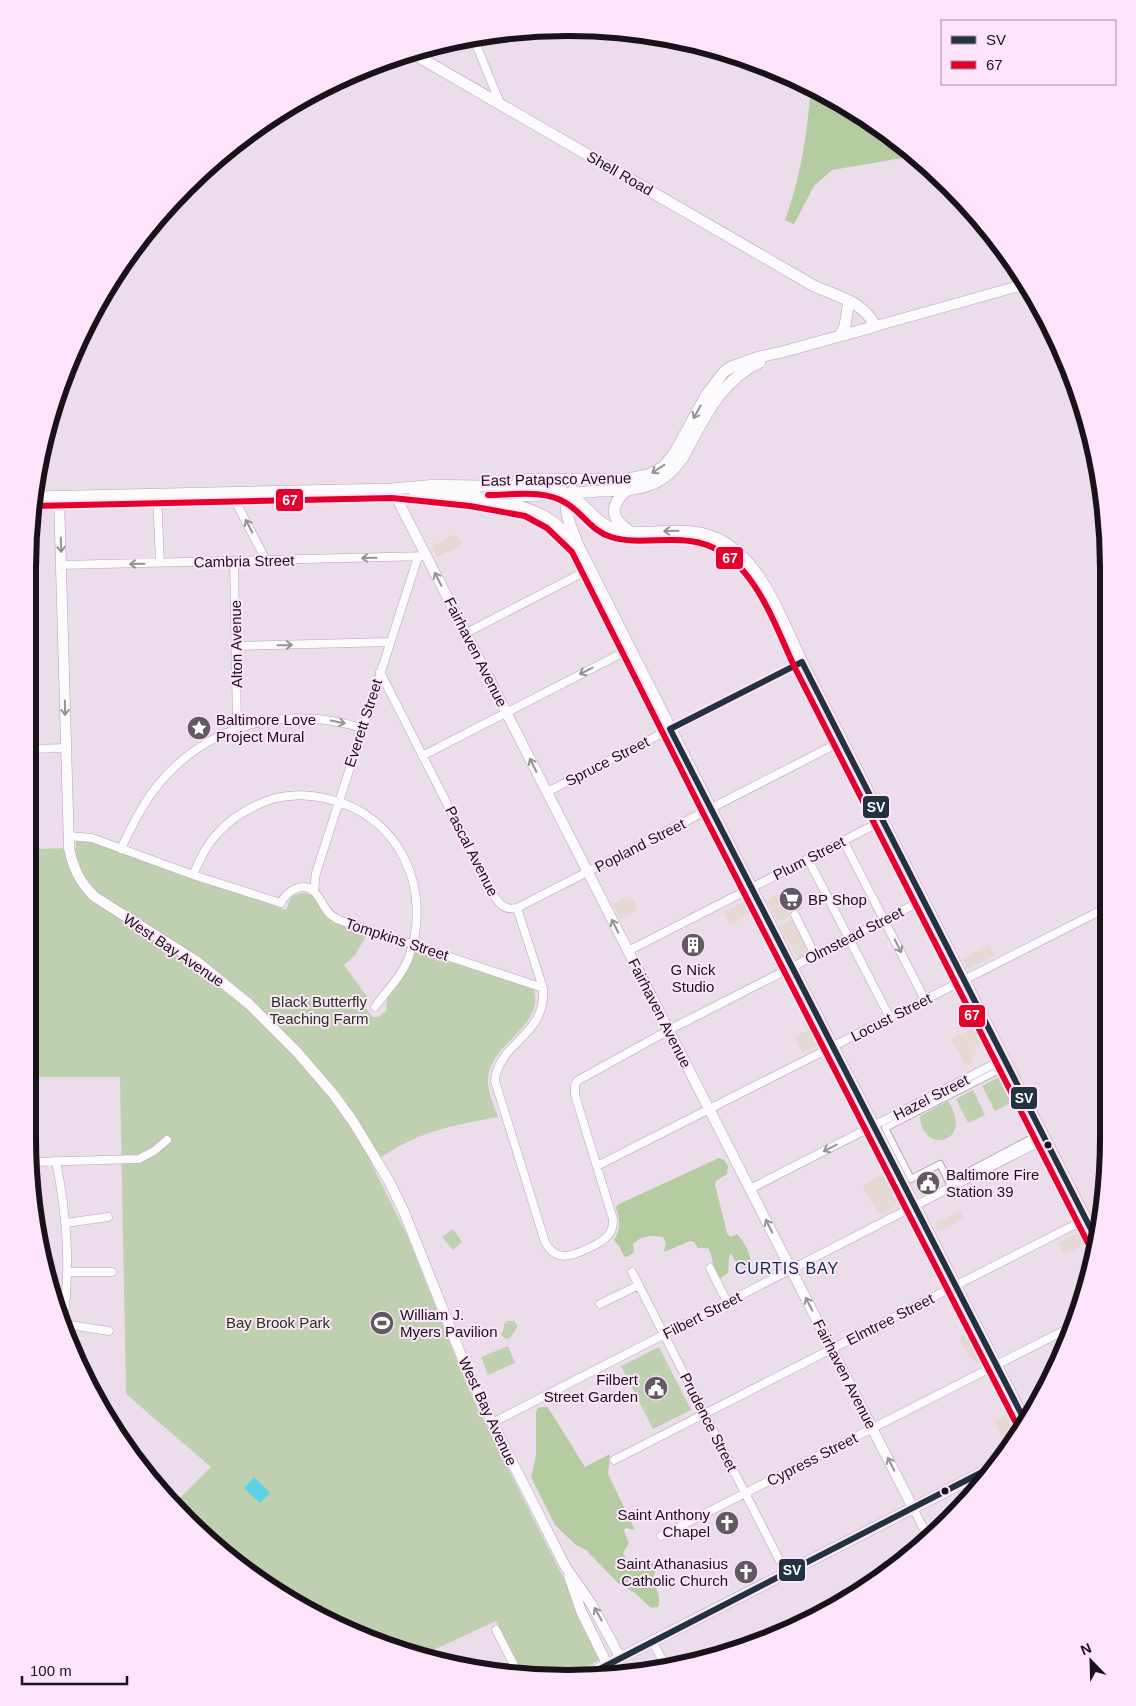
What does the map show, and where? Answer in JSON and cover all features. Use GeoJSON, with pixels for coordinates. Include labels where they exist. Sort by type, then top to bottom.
{"type":"FeatureCollection","features":[{"type":"Feature","properties":{"kind":"main road","name":"Shell Road"},"geometry":{"type":"LineString","coordinates":[[419,57],[814,286],[837,294],[854,303],[871,318],[872,327]]}},
{"type":"Feature","properties":{"kind":"main road","name":"Shell Road"},"geometry":{"type":"LineString","coordinates":[[829,292],[872,327]]}},
{"type":"Feature","properties":{"kind":"main road"},"geometry":{"type":"LineString","coordinates":[[840,336],[845,326],[848,306]]}},
{"type":"Feature","properties":{"kind":"main road","name":"East Patapsco Avenue"},"geometry":{"type":"LineString","coordinates":[[41,497],[392,489],[492,480],[576,478],[628,484],[651,484],[669,473],[682,458],[716,399],[725,387],[745,370],[782,352],[872,327]]}},
{"type":"Feature","properties":{"kind":"main road","name":"East Patapsco Avenue"},"geometry":{"type":"LineString","coordinates":[[392,489],[471,497],[569,494],[628,484]]}},
{"type":"Feature","properties":{"kind":"main road"},"geometry":{"type":"LineString","coordinates":[[628,484],[614,503],[614,509],[618,521],[629,531]]}},
{"type":"Feature","properties":{"kind":"main road"},"geometry":{"type":"LineString","coordinates":[[431,485],[537,487],[557,490],[569,494],[606,526],[629,531],[696,532],[713,536],[741,554],[761,580],[1092,1231]]}},
{"type":"Feature","properties":{"kind":"main road"},"geometry":{"type":"LineString","coordinates":[[569,494],[566,511],[579,547],[833,1047],[880,1127],[915,1206],[1022,1415]]}},
{"type":"Feature","properties":{"kind":"main road"},"geometry":{"type":"LineString","coordinates":[[471,497],[528,508],[540,513],[560,527],[579,547]]}},
{"type":"Feature","properties":{"kind":"main road"},"geometry":{"type":"LineString","coordinates":[[598,1669],[981,1473]]}},
{"type":"Feature","properties":{"kind":"street"},"geometry":{"type":"LineString","coordinates":[[476,44],[500,103]]}},
{"type":"Feature","properties":{"kind":"street","name":"East Patapsco Avenue"},"geometry":{"type":"LineString","coordinates":[[872,327],[1019,286]]}},
{"type":"Feature","properties":{"kind":"street","name":"Fairhaven Avenue"},"geometry":{"type":"LineString","coordinates":[[392,489],[422,556],[466,632],[925,1532]]}},
{"type":"Feature","properties":{"kind":"street"},"geometry":{"type":"LineString","coordinates":[[231,493],[266,560]]}},
{"type":"Feature","properties":{"kind":"street"},"geometry":{"type":"LineString","coordinates":[[157,494],[160,563]]}},
{"type":"Feature","properties":{"kind":"street","name":"West Bay Avenue"},"geometry":{"type":"LineString","coordinates":[[60,497],[68,836],[74,870],[86,889],[107,906],[169,943],[225,983],[275,1028],[334,1094],[370,1149],[404,1212],[467,1370],[565,1566],[581,1611],[608,1664]]}},
{"type":"Feature","properties":{"kind":"street","name":"Cambria Street"},"geometry":{"type":"LineString","coordinates":[[61,565],[422,556]]}},
{"type":"Feature","properties":{"kind":"street","name":"Everett Street"},"geometry":{"type":"LineString","coordinates":[[314,891],[316,873],[338,801],[390,642],[422,556]]}},
{"type":"Feature","properties":{"kind":"street","name":"Alton Avenue"},"geometry":{"type":"LineString","coordinates":[[234,561],[238,727]]}},
{"type":"Feature","properties":{"kind":"street"},"geometry":{"type":"LineString","coordinates":[[466,632],[590,569]]}},
{"type":"Feature","properties":{"kind":"street"},"geometry":{"type":"LineString","coordinates":[[236,646],[390,642]]}},
{"type":"Feature","properties":{"kind":"street"},"geometry":{"type":"LineString","coordinates":[[422,756],[630,649]]}},
{"type":"Feature","properties":{"kind":"street","name":"Spruce Street"},"geometry":{"type":"LineString","coordinates":[[547,792],[802,662]]}},
{"type":"Feature","properties":{"kind":"street","name":"Pascal Avenue"},"geometry":{"type":"LineString","coordinates":[[380,672],[494,896],[506,908],[518,908],[543,988],[543,1001],[539,1017],[497,1066],[495,1081],[545,1242],[552,1251],[562,1256],[567,1257],[577,1254],[597,1244],[611,1232],[613,1219],[597,1166]]}},
{"type":"Feature","properties":{"kind":"street"},"geometry":{"type":"LineString","coordinates":[[121,849],[142,807],[162,780],[208,741],[238,727],[295,718],[330,720],[362,728]]}},
{"type":"Feature","properties":{"kind":"street","name":"Popland Street"},"geometry":{"type":"LineString","coordinates":[[518,908],[842,741]]}},
{"type":"Feature","properties":{"kind":"street"},"geometry":{"type":"LineString","coordinates":[[36,749],[66,748]]}},
{"type":"Feature","properties":{"kind":"street"},"geometry":{"type":"LineString","coordinates":[[193,875],[201,857],[214,838],[231,820],[262,803],[293,795],[308,795],[338,801],[359,810],[379,825],[406,859],[411,873],[416,901],[415,930],[404,967],[375,1007]]}},
{"type":"Feature","properties":{"kind":"street","name":"Plum Street"},"geometry":{"type":"LineString","coordinates":[[628,951],[882,820]]}},
{"type":"Feature","properties":{"kind":"street"},"geometry":{"type":"LineString","coordinates":[[68,836],[84,836],[193,875],[281,903],[283,898],[292,890],[304,887],[314,891]]}},
{"type":"Feature","properties":{"kind":"street"},"geometry":{"type":"LineString","coordinates":[[844,840],[925,1000]]}},
{"type":"Feature","properties":{"kind":"street"},"geometry":{"type":"LineString","coordinates":[[808,858],[890,1018]]}},
{"type":"Feature","properties":{"kind":"street","name":"Tompkins Street"},"geometry":{"type":"LineString","coordinates":[[314,891],[322,906],[333,917],[351,925],[543,988]]}},
{"type":"Feature","properties":{"kind":"street","name":"Olmstead Street"},"geometry":{"type":"LineString","coordinates":[[597,1166],[575,1095],[575,1085],[580,1078],[669,1030],[923,900]]}},
{"type":"Feature","properties":{"kind":"street","name":"Locust Street"},"geometry":{"type":"LineString","coordinates":[[597,1166],[1100,911]]}},
{"type":"Feature","properties":{"kind":"street"},"geometry":{"type":"LineString","coordinates":[[795,915],[816,955]]}},
{"type":"Feature","properties":{"kind":"street","name":"Hazel Street"},"geometry":{"type":"LineString","coordinates":[[750,1189],[880,1127],[1004,1059]]}},
{"type":"Feature","properties":{"kind":"street"},"geometry":{"type":"LineString","coordinates":[[999,1070],[1034,1137],[949,1182],[940,1164],[912,1179],[880,1127],[999,1070]]}},
{"type":"Feature","properties":{"kind":"street","name":"Filbert Street"},"geometry":{"type":"LineString","coordinates":[[492,1422],[1045,1139]]}},
{"type":"Feature","properties":{"kind":"street"},"geometry":{"type":"LineString","coordinates":[[37,1162],[139,1159],[154,1151],[168,1140]]}},
{"type":"Feature","properties":{"kind":"street"},"geometry":{"type":"LineString","coordinates":[[56,1161],[66,1223],[68,1272],[64,1310]]}},
{"type":"Feature","properties":{"kind":"street"},"geometry":{"type":"LineString","coordinates":[[66,1223],[108,1217]]}},
{"type":"Feature","properties":{"kind":"street","name":"Elmtree Street"},"geometry":{"type":"LineString","coordinates":[[614,1460],[1086,1219]]}},
{"type":"Feature","properties":{"kind":"street"},"geometry":{"type":"LineString","coordinates":[[710,1268],[727,1302]]}},
{"type":"Feature","properties":{"kind":"street"},"geometry":{"type":"LineString","coordinates":[[68,1272],[112,1272]]}},
{"type":"Feature","properties":{"kind":"street","name":"Prudence Street"},"geometry":{"type":"LineString","coordinates":[[632,1272],[786,1573]]}},
{"type":"Feature","properties":{"kind":"street"},"geometry":{"type":"LineString","coordinates":[[600,1304],[639,1285]]}},
{"type":"Feature","properties":{"kind":"street"},"geometry":{"type":"LineString","coordinates":[[71,1325],[108,1331]]}},
{"type":"Feature","properties":{"kind":"street","name":"Cypress Street"},"geometry":{"type":"LineString","coordinates":[[661,1536],[1063,1331]]}},
{"type":"Feature","properties":{"kind":"street","name":"West Bay Avenue"},"geometry":{"type":"LineString","coordinates":[[565,1566],[592,1605],[620,1657]]}},
{"type":"Feature","properties":{"kind":"street"},"geometry":{"type":"LineString","coordinates":[[496,1630],[515,1667]]}},
{"type":"Feature","properties":{"kind":"street"},"geometry":{"type":"LineString","coordinates":[[652,1641],[663,1661]]}},
{"type":"Feature","properties":{"kind":"shaded area"},"geometry":{"type":"Polygon","coordinates":[[[456,534],[462,545],[438,557],[432,546],[456,534]]]}},
{"type":"Feature","properties":{"kind":"shaded area"},"geometry":{"type":"Polygon","coordinates":[[[792,887],[803,909],[777,922],[766,900],[792,887]]]}},
{"type":"Feature","properties":{"kind":"shaded area"},"geometry":{"type":"Polygon","coordinates":[[[631,895],[638,910],[620,919],[613,904],[631,895]]]}},
{"type":"Feature","properties":{"kind":"shaded area"},"geometry":{"type":"Polygon","coordinates":[[[748,900],[754,912],[730,925],[724,912],[748,900]]]}},
{"type":"Feature","properties":{"kind":"shaded area"},"geometry":{"type":"Polygon","coordinates":[[[794,919],[811,952],[798,958],[779,926],[794,919]]]}},
{"type":"Feature","properties":{"kind":"shaded area"},"geometry":{"type":"Polygon","coordinates":[[[989,945],[995,956],[968,969],[962,959],[989,945]]]}},
{"type":"Feature","properties":{"kind":"shaded area"},"geometry":{"type":"Polygon","coordinates":[[[978,1026],[985,1040],[974,1046],[977,1053],[971,1056],[974,1062],[966,1066],[951,1039],[978,1026]]]}},
{"type":"Feature","properties":{"kind":"shaded area"},"geometry":{"type":"Polygon","coordinates":[[[809,1029],[818,1045],[802,1053],[794,1037],[809,1029]]]}},
{"type":"Feature","properties":{"kind":"shaded area"},"geometry":{"type":"Polygon","coordinates":[[[887,1173],[902,1202],[879,1215],[862,1185],[887,1173]]]}},
{"type":"Feature","properties":{"kind":"shaded area"},"geometry":{"type":"Polygon","coordinates":[[[960,1211],[964,1219],[938,1232],[934,1224],[960,1211]]]}},
{"type":"Feature","properties":{"kind":"shaded area"},"geometry":{"type":"Polygon","coordinates":[[[1083,1230],[1089,1242],[1064,1255],[1058,1243],[1083,1230]]]}},
{"type":"Feature","properties":{"kind":"shaded area"},"geometry":{"type":"Polygon","coordinates":[[[970,1332],[984,1361],[978,1364],[969,1357],[959,1337],[970,1332]]]}},
{"type":"Feature","properties":{"kind":"shaded area"},"geometry":{"type":"Polygon","coordinates":[[[1010,1413],[1016,1424],[1004,1441],[994,1421],[1010,1413]]]}},
{"type":"Feature","properties":{"kind":"green space"},"geometry":{"type":"Polygon","coordinates":[[[810,95],[834,107],[906,157],[832,170],[814,186],[794,224],[785,220],[795,188],[808,122],[810,95]]]}},
{"type":"Feature","properties":{"kind":"green space","name":"Bay Brook Park"},"geometry":{"type":"Polygon","coordinates":[[[76,840],[94,842],[286,910],[290,899],[295,895],[309,894],[314,897],[327,918],[368,933],[355,955],[344,965],[368,998],[365,1008],[373,1017],[378,1017],[386,1011],[387,998],[390,991],[416,951],[534,989],[535,1002],[532,1014],[491,1066],[488,1079],[489,1088],[498,1117],[461,1124],[412,1139],[371,1163],[407,1235],[475,1403],[564,1579],[600,1658],[598,1661],[581,1670],[521,1668],[496,1621],[429,1652],[397,1642],[333,1615],[302,1599],[244,1560],[217,1538],[178,1500],[211,1467],[126,1394],[120,1077],[36,1077],[36,849],[76,848],[76,840]]]}},
{"type":"Feature","properties":{"kind":"green space"},"geometry":{"type":"Polygon","coordinates":[[[1001,1076],[1014,1101],[995,1111],[982,1086],[1001,1076]]]}},
{"type":"Feature","properties":{"kind":"green space"},"geometry":{"type":"Polygon","coordinates":[[[973,1090],[985,1115],[968,1123],[956,1099],[973,1090]]]}},
{"type":"Feature","properties":{"kind":"green space"},"geometry":{"type":"Polygon","coordinates":[[[948,1101],[955,1116],[956,1127],[952,1135],[945,1139],[937,1140],[929,1136],[923,1128],[920,1116],[948,1101]]]}},
{"type":"Feature","properties":{"kind":"green space"},"geometry":{"type":"Polygon","coordinates":[[[719,1158],[724,1160],[728,1166],[727,1174],[716,1181],[715,1185],[727,1233],[730,1237],[737,1234],[743,1241],[749,1254],[751,1267],[744,1269],[735,1261],[731,1253],[728,1273],[720,1278],[715,1274],[708,1248],[698,1248],[694,1242],[690,1241],[664,1252],[666,1243],[663,1237],[659,1236],[639,1239],[633,1244],[634,1252],[627,1257],[624,1256],[614,1240],[619,1224],[617,1205],[719,1158]]]}},
{"type":"Feature","properties":{"kind":"green space"},"geometry":{"type":"Polygon","coordinates":[[[453,1229],[462,1242],[453,1250],[442,1237],[453,1229]]]}},
{"type":"Feature","properties":{"kind":"green space"},"geometry":{"type":"Polygon","coordinates":[[[507,1321],[514,1321],[517,1325],[509,1339],[504,1338],[501,1334],[507,1321]]]}},
{"type":"Feature","properties":{"kind":"green space"},"geometry":{"type":"Polygon","coordinates":[[[508,1346],[515,1363],[488,1375],[481,1357],[508,1346]]]}},
{"type":"Feature","properties":{"kind":"green space","name":"Filbert Street Garden"},"geometry":{"type":"Polygon","coordinates":[[[659,1347],[691,1410],[653,1429],[621,1366],[659,1347]]]}},
{"type":"Feature","properties":{"kind":"green space"},"geometry":{"type":"Polygon","coordinates":[[[547,1407],[550,1411],[585,1467],[610,1454],[608,1474],[635,1530],[626,1528],[624,1530],[628,1545],[623,1552],[627,1561],[635,1570],[645,1561],[649,1560],[654,1565],[655,1570],[652,1581],[658,1593],[658,1607],[651,1608],[635,1593],[619,1584],[586,1550],[576,1545],[555,1525],[531,1477],[536,1456],[536,1413],[538,1408],[547,1407]]]}},
{"type":"Feature","properties":{"kind":"water"},"geometry":{"type":"Polygon","coordinates":[[[254,1477],[270,1493],[260,1503],[244,1488],[254,1477]]]}},
{"type":"Feature","properties":{"kind":"transit line","name":"67"},"geometry":{"type":"LineString","coordinates":[[488,495],[538,494],[548,496],[566,503],[598,531],[611,537],[641,541],[680,540],[711,546],[728,557],[743,571],[756,588],[767,608],[794,666],[1089,1245]]}},
{"type":"Feature","properties":{"kind":"transit line","name":"67"},"geometry":{"type":"LineString","coordinates":[[40,506],[392,498],[470,506],[525,516],[547,528],[572,552],[703,813],[1016,1424]]}},
{"type":"Feature","properties":{"kind":"transit line","name":"SV"},"geometry":{"type":"LineString","coordinates":[[802,662],[1092,1231]]}},
{"type":"Feature","properties":{"kind":"transit line","name":"SV"},"geometry":{"type":"LineString","coordinates":[[670,729],[802,662]]}},
{"type":"Feature","properties":{"kind":"transit line","name":"SV"},"geometry":{"type":"LineString","coordinates":[[670,729],[1022,1415]]}},
{"type":"Feature","properties":{"kind":"transit line","name":"SV"},"geometry":{"type":"LineString","coordinates":[[600,1669],[981,1472]]}},
{"type":"Feature","properties":{"kind":"place","name":"Baltimore Love Project Mural"},"geometry":{"type":"Point","coordinates":[199,728]}},
{"type":"Feature","properties":{"kind":"place","name":"BP Shop"},"geometry":{"type":"Point","coordinates":[791,899]}},
{"type":"Feature","properties":{"kind":"place","name":"G Nick Studio"},"geometry":{"type":"Point","coordinates":[693,945]}},
{"type":"Feature","properties":{"kind":"place","name":"Baltimore Fire Station 39"},"geometry":{"type":"Point","coordinates":[928,1183]}},
{"type":"Feature","properties":{"kind":"place","name":"William J. Myers Pavilion"},"geometry":{"type":"Point","coordinates":[382,1323]}},
{"type":"Feature","properties":{"kind":"place","name":"Filbert Street Garden"},"geometry":{"type":"Point","coordinates":[656,1388]}},
{"type":"Feature","properties":{"kind":"place","name":"Saint Anthony Chapel"},"geometry":{"type":"Point","coordinates":[727,1523]}},
{"type":"Feature","properties":{"kind":"place","name":"Saint Athanasius Catholic Church"},"geometry":{"type":"Point","coordinates":[746,1572]}},
{"type":"Feature","properties":{"kind":"district","name":"CURTIS BAY"},"geometry":{"type":"Point","coordinates":[787,1268]}},
{"type":"Feature","properties":{"kind":"park label","name":"Black Butterfly Teaching Farm"},"geometry":{"type":"Point","coordinates":[319,1010]}}]}
